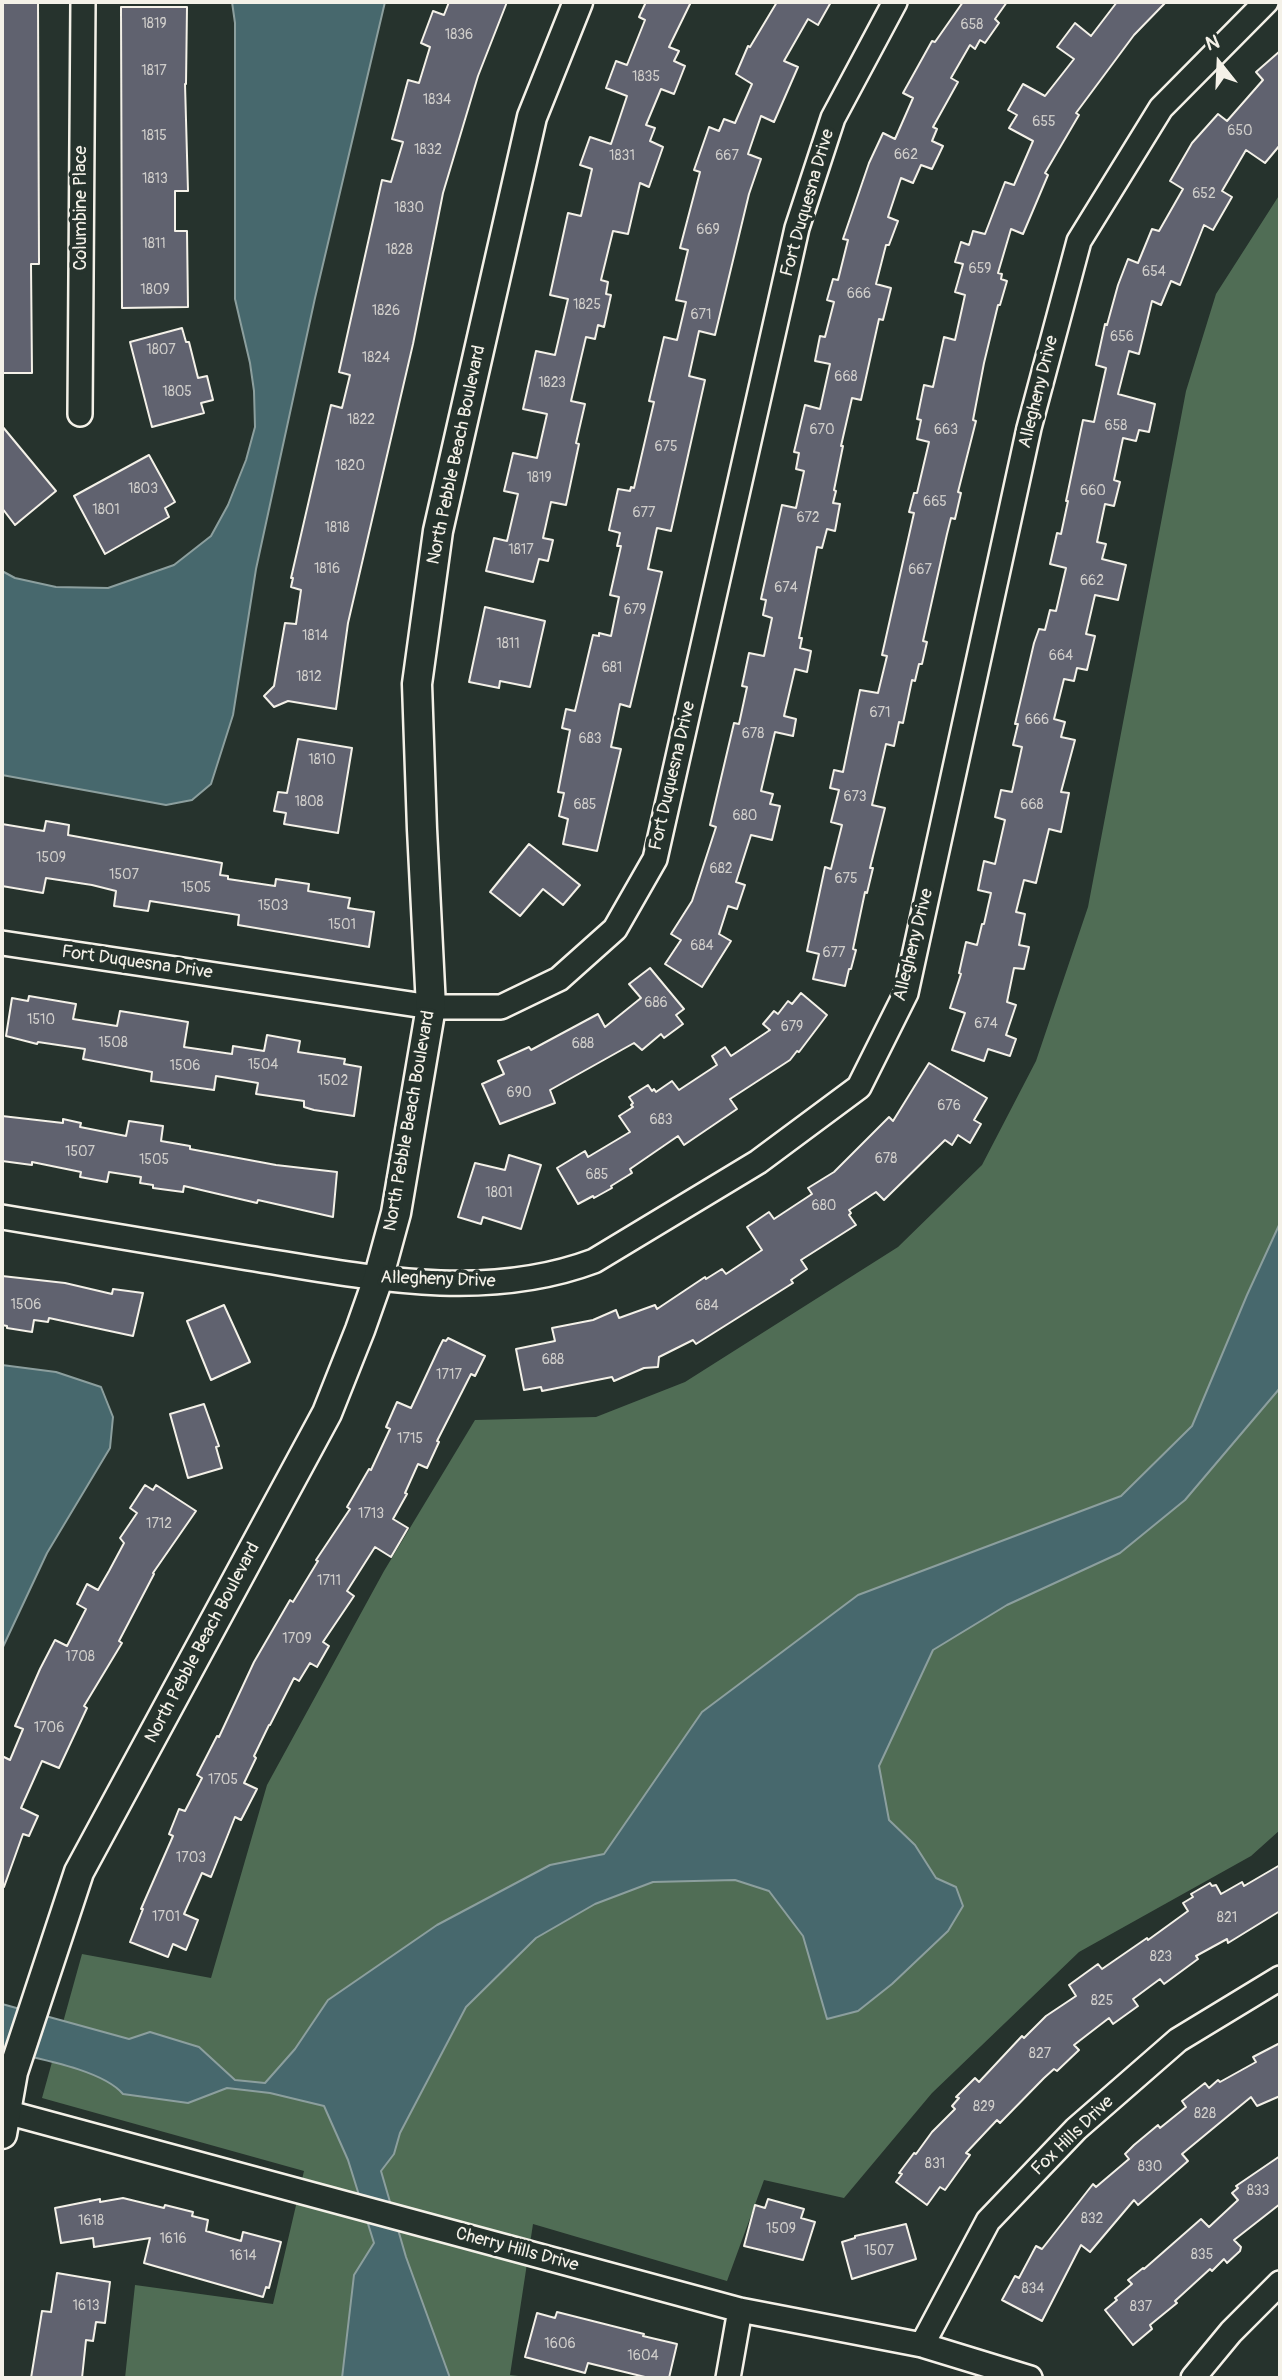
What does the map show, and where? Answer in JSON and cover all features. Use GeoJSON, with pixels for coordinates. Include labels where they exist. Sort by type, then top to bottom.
{"type":"FeatureCollection","features":[{"type":"Feature","properties":{"kind":"street","name":"Columbine Place"},"geometry":{"type":"LineString","coordinates":[[80,414],[83,2]]}},
{"type":"Feature","properties":{"kind":"street","name":"North Pebble Beach Boulevard"},"geometry":{"type":"LineString","coordinates":[[4,2123],[13,2072],[79,1872],[327,1413],[378,1279],[396,1213],[431,1007],[418,684],[438,531],[531,117],[578,2]]}},
{"type":"Feature","properties":{"kind":"street","name":"Fort Duquesna Drive"},"geometry":{"type":"LineString","coordinates":[[2,943],[431,1007],[501,1007],[559,979],[615,929],[655,859],[797,228],[833,118],[895,2]]}},
{"type":"Feature","properties":{"kind":"street","name":"Allegheny Drive"},"geometry":{"type":"LineString","coordinates":[[2,1217],[378,1279],[465,1284],[508,1282],[566,1272],[594,1261],[758,1162],[859,1087],[905,993],[1029,428],[1079,241],[1161,108],[1266,2]]}},
{"type":"Feature","properties":{"kind":"street","name":"Fox Hills Drive"},"geometry":{"type":"LineString","coordinates":[[922,2345],[988,2221],[1076,2129],[1178,2040],[1280,1978]]}},
{"type":"Feature","properties":{"kind":"street","name":"Cherry Hills Drive"},"geometry":{"type":"LineString","coordinates":[[4,2123],[342,2203],[740,2309],[922,2345],[1030,2378]]}},
{"type":"Feature","properties":{"kind":"street"},"geometry":{"type":"LineString","coordinates":[[1193,2378],[1231,2332],[1280,2283]]}},
{"type":"Feature","properties":{"kind":"street"},"geometry":{"type":"LineString","coordinates":[[728,2378],[740,2309]]}},
{"type":"Feature","properties":{"kind":"green space"},"geometry":{"type":"Polygon","coordinates":[[[1280,194],[1280,1830],[1251,1856],[1079,1952],[932,2093],[844,2198],[764,2180],[727,2281],[533,2224],[510,2375],[536,2378],[125,2378],[135,2285],[273,2304],[304,2171],[42,2098],[82,1954],[211,1978],[267,1785],[384,1571],[475,1420],[596,1417],[685,1382],[898,1247],[982,1165],[1036,1061],[1088,907],[1186,391],[1216,294],[1280,194]]]}},
{"type":"Feature","properties":{"kind":"water"},"geometry":{"type":"Polygon","coordinates":[[[232,2],[385,2],[315,298],[256,569],[233,715],[211,784],[192,800],[166,805],[2,775],[2,571],[15,578],[56,587],[108,588],[174,565],[211,536],[228,505],[246,460],[255,427],[254,391],[235,299],[235,23],[232,2]]]}},
{"type":"Feature","properties":{"kind":"water"},"geometry":{"type":"Polygon","coordinates":[[[1280,1223],[1280,1388],[1185,1500],[1120,1553],[1007,1605],[933,1650],[879,1766],[889,1820],[915,1845],[936,1878],[956,1887],[963,1906],[948,1931],[892,1984],[858,2011],[827,2019],[803,1936],[769,1891],[735,1880],[653,1882],[595,1904],[536,1938],[466,2007],[400,2133],[394,2154],[381,2171],[406,2257],[450,2378],[342,2378],[354,2275],[374,2243],[348,2160],[324,2106],[270,2093],[227,2088],[188,2103],[123,2094],[113,2085],[84,2071],[2,2050],[2,2004],[129,2039],[150,2032],[199,2047],[235,2080],[265,2083],[295,2049],[328,2000],[437,1925],[550,1865],[604,1854],[702,1712],[858,1595],[1121,1496],[1192,1426],[1280,1223]]]}},
{"type":"Feature","properties":{"kind":"water"},"geometry":{"type":"Polygon","coordinates":[[[2,1365],[56,1372],[101,1387],[113,1417],[110,1448],[47,1553],[2,1649],[2,1365]]]}},
{"type":"Feature","properties":{"kind":"building"},"geometry":{"type":"Polygon","coordinates":[[[2,2],[38,2],[39,264],[31,264],[32,373],[2,373],[2,2]]]}},
{"type":"Feature","properties":{"kind":"building"},"geometry":{"type":"Polygon","coordinates":[[[449,2],[507,2],[478,76],[443,193],[413,344],[348,623],[336,709],[288,701],[274,707],[264,696],[274,686],[285,623],[296,624],[301,590],[291,587],[291,578],[331,405],[342,408],[350,375],[339,372],[382,180],[391,182],[403,142],[392,139],[408,80],[419,83],[430,47],[421,43],[433,11],[444,15],[449,2]]]}},
{"type":"Feature","properties":{"kind":"building"},"geometry":{"type":"Polygon","coordinates":[[[646,2],[691,2],[669,47],[679,51],[674,61],[685,66],[674,94],[661,89],[646,125],[655,128],[650,141],[663,147],[649,187],[640,183],[628,234],[613,231],[601,280],[608,282],[606,294],[611,295],[604,327],[598,325],[595,339],[586,337],[571,401],[585,404],[566,505],[551,502],[543,538],[553,540],[548,561],[539,559],[533,582],[486,571],[494,538],[507,541],[518,494],[504,491],[513,453],[537,458],[547,414],[523,409],[536,351],[555,355],[568,299],[550,295],[568,213],[581,216],[592,169],[580,165],[590,137],[611,144],[627,96],[606,88],[616,61],[627,65],[645,20],[639,17],[646,2]]]}},
{"type":"Feature","properties":{"kind":"building"},"geometry":{"type":"Polygon","coordinates":[[[777,2],[831,2],[818,25],[808,19],[784,61],[798,67],[774,122],[761,116],[748,154],[761,159],[749,194],[715,335],[699,331],[689,376],[705,380],[671,531],[657,528],[648,569],[662,572],[630,707],[620,704],[611,747],[621,749],[597,851],[563,844],[568,819],[559,816],[564,793],[558,792],[570,730],[562,728],[566,709],[575,711],[593,635],[599,636],[599,633],[611,636],[619,597],[610,595],[621,546],[617,546],[620,533],[609,530],[618,489],[630,491],[631,487],[634,488],[654,402],[649,401],[664,337],[677,340],[686,302],[676,300],[688,250],[680,248],[700,172],[694,170],[709,127],[719,131],[724,119],[735,123],[752,84],[736,74],[748,46],[750,47],[777,2]]]}},
{"type":"Feature","properties":{"kind":"building"},"geometry":{"type":"Polygon","coordinates":[[[963,2],[1007,2],[995,19],[999,23],[985,43],[980,40],[975,49],[970,45],[951,78],[958,82],[933,127],[937,129],[932,141],[943,146],[932,169],[921,165],[913,183],[901,178],[888,217],[898,221],[889,245],[886,245],[876,284],[891,288],[883,320],[879,319],[861,400],[852,398],[834,490],[833,503],[840,504],[835,531],[827,529],[822,548],[817,547],[799,638],[802,638],[800,648],[811,651],[807,672],[795,669],[784,716],[796,719],[793,736],[775,732],[761,791],[773,794],[770,804],[780,806],[772,840],[751,835],[736,882],[745,885],[737,909],[728,906],[719,934],[731,941],[702,987],[665,964],[681,940],[671,934],[692,901],[716,827],[710,825],[734,723],[739,724],[747,687],[742,686],[749,653],[764,656],[772,618],[763,615],[766,600],[761,599],[782,505],[796,508],[804,471],[796,469],[799,453],[794,452],[805,405],[820,409],[830,364],[815,361],[820,336],[825,337],[834,302],[827,300],[833,279],[838,280],[848,240],[843,239],[869,163],[883,133],[895,139],[913,98],[903,93],[932,41],[935,42],[963,2]]]}},
{"type":"Feature","properties":{"kind":"building"},"geometry":{"type":"Polygon","coordinates":[[[1117,2],[1166,2],[1134,35],[1076,113],[1079,115],[1045,173],[1048,175],[1023,234],[1011,229],[998,273],[1002,274],[1001,279],[1007,281],[998,305],[984,363],[973,420],[976,421],[958,492],[961,493],[955,519],[951,518],[923,641],[927,642],[922,664],[919,664],[915,681],[912,680],[903,723],[899,722],[894,746],[886,744],[872,805],[885,808],[870,868],[873,868],[867,893],[865,892],[851,969],[845,986],[813,979],[819,954],[807,951],[825,867],[831,869],[842,825],[831,822],[839,790],[830,788],[834,770],[843,772],[860,690],[878,693],[887,656],[882,655],[914,513],[909,512],[914,493],[917,493],[929,442],[917,439],[921,420],[917,419],[924,385],[933,387],[944,337],[955,340],[965,295],[955,292],[963,264],[955,262],[961,242],[969,245],[973,231],[985,234],[1005,182],[1014,185],[1033,141],[1009,128],[1017,115],[1008,110],[1023,84],[1045,96],[1074,59],[1057,47],[1075,23],[1091,36],[1117,2]]]}},
{"type":"Feature","properties":{"kind":"building"},"geometry":{"type":"Polygon","coordinates":[[[121,7],[187,7],[185,84],[188,191],[175,191],[175,231],[187,231],[188,307],[122,308],[121,7]]]}},
{"type":"Feature","properties":{"kind":"building"},"geometry":{"type":"Polygon","coordinates":[[[1280,51],[1280,145],[1265,163],[1246,150],[1222,191],[1232,197],[1213,230],[1204,225],[1180,285],[1171,281],[1161,305],[1152,301],[1139,354],[1129,351],[1118,394],[1155,404],[1149,432],[1139,430],[1136,441],[1123,438],[1114,480],[1120,482],[1114,506],[1105,504],[1097,542],[1106,544],[1102,559],[1126,565],[1118,600],[1095,595],[1086,634],[1095,636],[1087,670],[1077,668],[1074,681],[1064,679],[1054,719],[1065,722],[1061,737],[1075,740],[1061,792],[1069,793],[1061,832],[1049,829],[1036,883],[1024,880],[1016,912],[1025,914],[1019,945],[1029,947],[1024,969],[1014,968],[1007,1002],[1016,1005],[1006,1035],[1016,1039],[1010,1056],[988,1049],[984,1061],[952,1050],[965,1013],[950,1008],[961,974],[959,973],[966,942],[977,945],[984,924],[991,893],[978,890],[984,861],[995,864],[1005,820],[995,817],[1001,790],[1012,792],[1022,747],[1013,745],[1018,724],[1015,724],[1034,643],[1039,629],[1045,630],[1050,610],[1056,611],[1066,568],[1050,564],[1057,533],[1061,534],[1083,420],[1094,422],[1106,368],[1096,365],[1105,324],[1107,325],[1128,259],[1138,263],[1152,229],[1159,231],[1183,189],[1170,181],[1192,143],[1218,114],[1227,121],[1263,80],[1256,72],[1280,51]]]}},
{"type":"Feature","properties":{"kind":"building"},"geometry":{"type":"Polygon","coordinates":[[[182,328],[186,342],[189,342],[198,378],[207,376],[213,400],[201,403],[204,413],[152,427],[130,342],[182,328]]]}},
{"type":"Feature","properties":{"kind":"building"},"geometry":{"type":"Polygon","coordinates":[[[2,426],[56,491],[15,525],[2,508],[2,426]]]}},
{"type":"Feature","properties":{"kind":"building"},"geometry":{"type":"Polygon","coordinates":[[[149,455],[175,502],[165,508],[169,517],[105,554],[74,496],[149,455]]]}},
{"type":"Feature","properties":{"kind":"building"},"geometry":{"type":"Polygon","coordinates":[[[485,607],[545,621],[530,687],[500,681],[499,688],[469,682],[485,607]]]}},
{"type":"Feature","properties":{"kind":"building"},"geometry":{"type":"Polygon","coordinates":[[[298,739],[352,748],[338,833],[284,824],[286,813],[274,811],[278,792],[287,793],[298,739]]]}},
{"type":"Feature","properties":{"kind":"building"},"geometry":{"type":"Polygon","coordinates":[[[46,821],[69,825],[68,835],[222,863],[220,875],[228,876],[228,879],[275,886],[276,879],[309,884],[308,891],[350,898],[348,908],[374,912],[369,947],[238,925],[239,915],[150,901],[148,911],[114,906],[116,891],[92,885],[46,878],[43,893],[2,886],[2,824],[44,831],[46,821]]]}},
{"type":"Feature","properties":{"kind":"building"},"geometry":{"type":"Polygon","coordinates":[[[529,844],[580,885],[563,905],[543,889],[520,916],[490,892],[529,844]]]}},
{"type":"Feature","properties":{"kind":"building"},"geometry":{"type":"Polygon","coordinates":[[[650,968],[684,1009],[676,1015],[683,1024],[664,1038],[661,1034],[642,1050],[634,1043],[550,1090],[555,1103],[500,1124],[482,1084],[504,1074],[498,1061],[529,1047],[531,1050],[598,1014],[605,1027],[641,998],[629,984],[650,968]]]}},
{"type":"Feature","properties":{"kind":"building"},"geometry":{"type":"Polygon","coordinates":[[[801,993],[827,1015],[799,1052],[730,1099],[737,1109],[684,1145],[678,1136],[630,1169],[632,1173],[611,1186],[612,1188],[578,1204],[557,1168],[585,1151],[588,1157],[630,1132],[619,1116],[633,1107],[629,1097],[648,1085],[656,1092],[672,1081],[679,1090],[717,1065],[712,1056],[725,1047],[731,1056],[770,1030],[763,1024],[774,1011],[778,1014],[788,1001],[792,1004],[801,993]]]}},
{"type":"Feature","properties":{"kind":"building"},"geometry":{"type":"Polygon","coordinates":[[[29,996],[76,1004],[73,1019],[117,1026],[120,1011],[188,1022],[184,1047],[232,1054],[233,1046],[264,1051],[267,1035],[300,1041],[298,1052],[345,1059],[344,1064],[361,1067],[354,1116],[304,1107],[304,1101],[256,1094],[258,1083],[216,1076],[214,1090],[151,1081],[152,1072],[83,1059],[85,1049],[37,1044],[6,1036],[12,998],[28,1001],[29,996]]]}},
{"type":"Feature","properties":{"kind":"building"},"geometry":{"type":"Polygon","coordinates":[[[929,1063],[987,1098],[974,1120],[981,1124],[970,1143],[958,1135],[952,1145],[945,1140],[884,1200],[876,1192],[849,1210],[849,1215],[856,1225],[801,1260],[807,1269],[791,1280],[793,1283],[696,1344],[693,1340],[659,1357],[658,1367],[644,1368],[614,1381],[612,1377],[542,1391],[541,1387],[524,1390],[516,1349],[555,1341],[552,1328],[593,1320],[616,1310],[619,1318],[655,1305],[657,1309],[705,1277],[706,1279],[722,1269],[726,1274],[762,1250],[747,1227],[769,1212],[774,1219],[812,1194],[808,1188],[834,1172],[889,1117],[893,1121],[929,1063]]]}},
{"type":"Feature","properties":{"kind":"building"},"geometry":{"type":"Polygon","coordinates":[[[2,1116],[63,1123],[63,1119],[81,1123],[80,1127],[126,1136],[129,1121],[163,1126],[161,1141],[190,1146],[190,1149],[276,1165],[337,1172],[333,1217],[184,1186],[183,1192],[153,1188],[153,1185],[140,1183],[141,1177],[109,1172],[107,1182],[80,1177],[81,1172],[32,1162],[32,1165],[2,1161],[2,1116]]]}},
{"type":"Feature","properties":{"kind":"building"},"geometry":{"type":"Polygon","coordinates":[[[509,1155],[541,1165],[521,1229],[483,1217],[481,1224],[458,1217],[475,1163],[505,1170],[509,1155]]]}},
{"type":"Feature","properties":{"kind":"building"},"geometry":{"type":"Polygon","coordinates":[[[2,1276],[65,1283],[112,1294],[113,1289],[143,1293],[133,1336],[49,1318],[48,1322],[34,1320],[32,1332],[7,1328],[2,1325],[2,1276]]]}},
{"type":"Feature","properties":{"kind":"building"},"geometry":{"type":"Polygon","coordinates":[[[224,1305],[250,1362],[211,1380],[187,1321],[224,1305]]]}},
{"type":"Feature","properties":{"kind":"building"},"geometry":{"type":"Polygon","coordinates":[[[448,1338],[485,1356],[475,1376],[471,1374],[437,1441],[439,1442],[427,1468],[418,1464],[405,1493],[407,1494],[393,1519],[408,1528],[391,1557],[375,1547],[347,1591],[354,1596],[323,1642],[329,1646],[317,1667],[310,1663],[299,1681],[294,1678],[269,1725],[244,1783],[257,1789],[241,1820],[235,1817],[211,1877],[202,1873],[184,1914],[198,1920],[186,1950],[173,1944],[168,1957],[130,1942],[141,1909],[173,1836],[169,1834],[179,1809],[185,1811],[202,1778],[197,1775],[217,1736],[219,1737],[254,1662],[290,1600],[293,1602],[318,1561],[316,1560],[350,1509],[347,1507],[369,1469],[371,1470],[390,1429],[386,1427],[397,1402],[411,1408],[443,1340],[448,1338]]]}},
{"type":"Feature","properties":{"kind":"building"},"geometry":{"type":"Polygon","coordinates":[[[204,1404],[219,1446],[216,1447],[222,1468],[188,1478],[170,1414],[204,1404]]]}},
{"type":"Feature","properties":{"kind":"building"},"geometry":{"type":"Polygon","coordinates":[[[145,1485],[153,1490],[156,1485],[196,1511],[153,1573],[119,1641],[122,1643],[84,1706],[87,1708],[59,1768],[42,1761],[21,1808],[38,1816],[29,1836],[23,1834],[4,1887],[2,1756],[10,1760],[23,1729],[15,1726],[40,1669],[55,1640],[67,1646],[86,1609],[77,1604],[87,1584],[98,1590],[109,1571],[124,1543],[120,1538],[137,1513],[130,1508],[145,1485]]]}},
{"type":"Feature","properties":{"kind":"building"},"geometry":{"type":"Polygon","coordinates":[[[1280,1865],[1280,1911],[1228,1943],[1227,1939],[1196,1956],[1198,1959],[1164,1984],[1160,1979],[1133,1999],[1138,2006],[1113,2024],[1109,2018],[1074,2045],[1079,2050],[1057,2071],[1054,2069],[1044,2078],[1000,2123],[997,2120],[966,2153],[970,2155],[945,2190],[940,2187],[927,2205],[896,2182],[902,2174],[899,2173],[914,2153],[916,2154],[932,2132],[955,2109],[952,2106],[959,2098],[956,2097],[975,2078],[979,2082],[1022,2036],[1024,2038],[1046,2016],[1076,1996],[1069,1985],[1098,1964],[1102,1969],[1147,1938],[1148,1940],[1188,1911],[1183,1903],[1193,1897],[1191,1894],[1210,1883],[1212,1886],[1216,1885],[1221,1894],[1242,1882],[1244,1886],[1280,1865]]]}},
{"type":"Feature","properties":{"kind":"building"},"geometry":{"type":"Polygon","coordinates":[[[1280,2043],[1280,2096],[1257,2106],[1251,2097],[1182,2154],[1188,2161],[1138,2205],[1134,2200],[1090,2252],[1081,2245],[1042,2321],[1002,2300],[1015,2276],[1019,2278],[1036,2246],[1042,2249],[1093,2184],[1096,2187],[1129,2159],[1125,2154],[1134,2145],[1186,2107],[1182,2101],[1205,2083],[1209,2088],[1218,2080],[1220,2082],[1256,2062],[1253,2057],[1280,2043]]]}},
{"type":"Feature","properties":{"kind":"building"},"geometry":{"type":"Polygon","coordinates":[[[1280,2156],[1280,2204],[1234,2240],[1241,2247],[1240,2251],[1227,2263],[1224,2259],[1212,2271],[1210,2269],[1175,2301],[1177,2303],[1150,2325],[1152,2329],[1133,2345],[1105,2310],[1132,2284],[1128,2280],[1201,2219],[1209,2227],[1238,2200],[1232,2193],[1238,2188],[1236,2186],[1280,2156]]]}},
{"type":"Feature","properties":{"kind":"building"},"geometry":{"type":"Polygon","coordinates":[[[123,2198],[193,2212],[192,2216],[208,2220],[206,2231],[241,2241],[243,2232],[281,2242],[269,2288],[266,2287],[263,2297],[144,2263],[150,2238],[94,2247],[93,2238],[61,2243],[55,2208],[100,2199],[100,2202],[123,2198]]]}},
{"type":"Feature","properties":{"kind":"building"},"geometry":{"type":"Polygon","coordinates":[[[768,2199],[804,2209],[801,2218],[815,2222],[803,2260],[744,2246],[755,2205],[765,2208],[768,2199]]]}},
{"type":"Feature","properties":{"kind":"building"},"geometry":{"type":"Polygon","coordinates":[[[906,2224],[916,2259],[852,2279],[842,2242],[855,2236],[906,2224]]]}},
{"type":"Feature","properties":{"kind":"building"},"geometry":{"type":"Polygon","coordinates":[[[57,2273],[110,2282],[105,2323],[96,2322],[93,2341],[86,2340],[82,2378],[31,2378],[42,2311],[51,2312],[57,2273]]]}},
{"type":"Feature","properties":{"kind":"building"},"geometry":{"type":"Polygon","coordinates":[[[557,2312],[677,2344],[669,2378],[649,2378],[588,2363],[585,2373],[525,2357],[537,2313],[555,2318],[557,2312]]]}}]}
